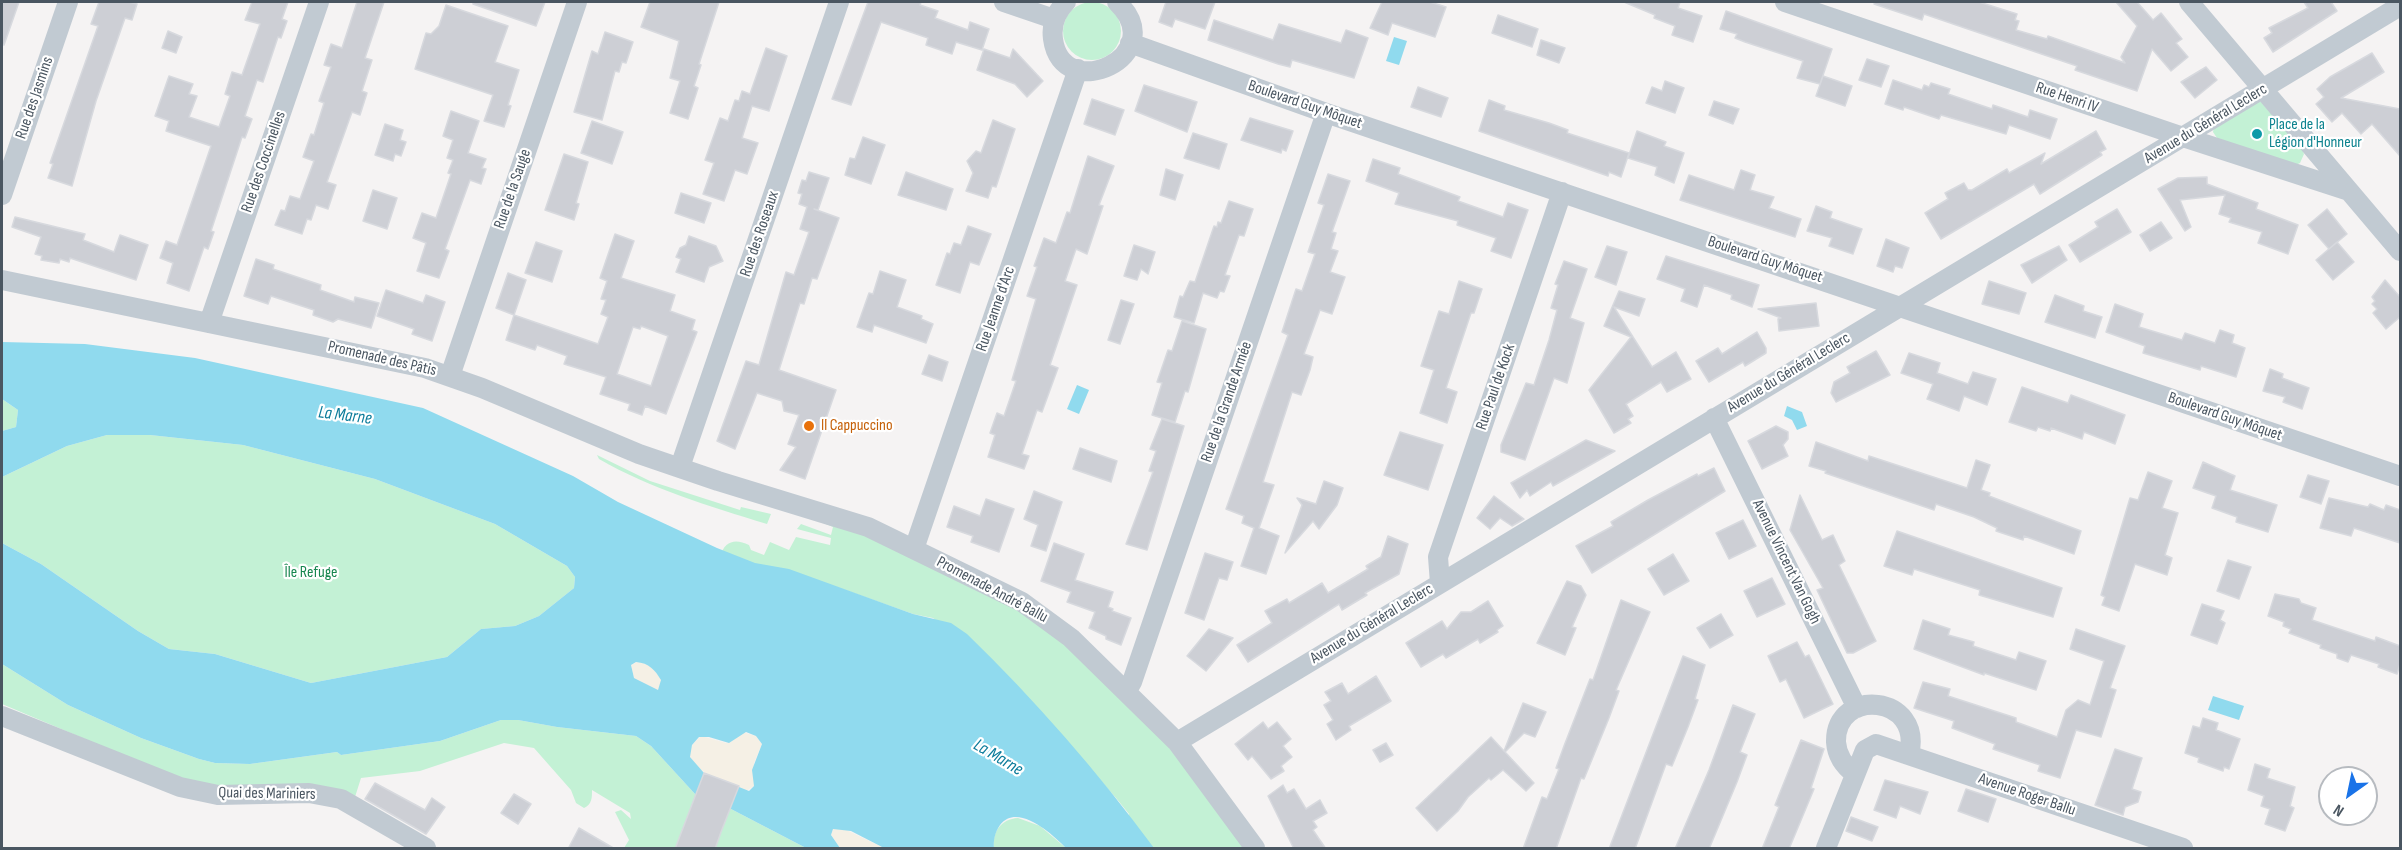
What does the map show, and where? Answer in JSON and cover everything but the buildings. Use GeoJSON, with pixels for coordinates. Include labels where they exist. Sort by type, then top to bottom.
{"type":"FeatureCollection","features":[{"type":"Feature","properties":{"kind":"street","name":"Rue des Jasmins"},"geometry":{"type":"LineString","coordinates":[[2,195],[68,2]]}},
{"type":"Feature","properties":{"kind":"street","name":"Rue des Coccinelles"},"geometry":{"type":"LineString","coordinates":[[209,323],[319,2]]}},
{"type":"Feature","properties":{"kind":"street","name":"Rue de la Sauge"},"geometry":{"type":"LineString","coordinates":[[450,376],[577,2]]}},
{"type":"Feature","properties":{"kind":"street","name":"Rue des Roseaux"},"geometry":{"type":"LineString","coordinates":[[680,467],[839,2]]}},
{"type":"Feature","properties":{"kind":"street"},"geometry":{"type":"LineString","coordinates":[[1004,2],[1054,19]]}},
{"type":"Feature","properties":{"kind":"street"},"geometry":{"type":"LineString","coordinates":[[1066,2],[1054,19],[1053,37],[1059,54],[1078,69],[1091,72],[1116,64],[1125,55],[1130,43],[1130,19],[1117,2]]}},
{"type":"Feature","properties":{"kind":"street","name":"Rue Henri IV"},"geometry":{"type":"LineString","coordinates":[[1785,2],[2349,191]]}},
{"type":"Feature","properties":{"kind":"street"},"geometry":{"type":"LineString","coordinates":[[2189,2],[2400,251]]}},
{"type":"Feature","properties":{"kind":"street","name":"Avenue du Général Leclerc"},"geometry":{"type":"LineString","coordinates":[[1178,742],[2400,6]]}},
{"type":"Feature","properties":{"kind":"street","name":"Boulevard Guy Môquet"},"geometry":{"type":"LineString","coordinates":[[1130,43],[1326,113],[1903,306],[2400,476]]}},
{"type":"Feature","properties":{"kind":"street","name":"Rue Jeanne d'Arc"},"geometry":{"type":"LineString","coordinates":[[914,549],[1078,69]]}},
{"type":"Feature","properties":{"kind":"street","name":"Rue de la Grande Armée"},"geometry":{"type":"LineString","coordinates":[[1127,691],[1326,113]]}},
{"type":"Feature","properties":{"kind":"street","name":"Rue Paul de Kock"},"geometry":{"type":"LineString","coordinates":[[1440,583],[1438,557],[1562,192]]}},
{"type":"Feature","properties":{"kind":"street","name":"Promenade des Pâtis"},"geometry":{"type":"LineString","coordinates":[[2,280],[390,360],[450,376],[639,454],[747,490]]}},
{"type":"Feature","properties":{"kind":"street","name":"Avenue Vincent Van Gogh"},"geometry":{"type":"LineString","coordinates":[[1714,418],[1857,708]]}},
{"type":"Feature","properties":{"kind":"street","name":"Promenade André Ballu"},"geometry":{"type":"LineString","coordinates":[[747,490],[868,527],[1038,612],[1127,691],[1178,742],[1255,849]]}},
{"type":"Feature","properties":{"kind":"street"},"geometry":{"type":"LineString","coordinates":[[1826,849],[1855,774],[1843,763],[1836,740],[1845,718],[1857,708],[1881,705],[1902,716],[1911,739],[1909,755]]}},
{"type":"Feature","properties":{"kind":"street","name":"Quai des Mariniers"},"geometry":{"type":"LineString","coordinates":[[2,716],[180,788],[218,795],[309,793],[341,799],[426,849]]}},
{"type":"Feature","properties":{"kind":"street","name":"Avenue Roger Ballu"},"geometry":{"type":"LineString","coordinates":[[1855,774],[1870,745],[1875,744],[2183,849]]}},
{"type":"Feature","properties":{"kind":"green space"},"geometry":{"type":"Polygon","coordinates":[[[1092,2],[1103,4],[1116,15],[1121,31],[1119,42],[1108,55],[1092,60],[1081,58],[1068,47],[1063,31],[1065,20],[1076,7],[1092,2]]]}},
{"type":"Feature","properties":{"kind":"green space"},"geometry":{"type":"Polygon","coordinates":[[[2261,102],[2302,149],[2304,154],[2300,163],[2294,166],[2219,141],[2213,132],[2214,127],[2261,102]]]}},
{"type":"Feature","properties":{"kind":"green space"},"geometry":{"type":"Polygon","coordinates":[[[2,399],[18,410],[16,427],[2,431],[2,399]]]}},
{"type":"Feature","properties":{"kind":"green space","name":"Île Refuge"},"geometry":{"type":"Polygon","coordinates":[[[107,435],[150,435],[243,445],[375,479],[495,524],[567,566],[575,577],[574,588],[539,616],[515,626],[481,629],[447,657],[311,683],[215,654],[169,649],[138,631],[41,564],[2,543],[2,477],[67,446],[107,435]]]}},
{"type":"Feature","properties":{"kind":"green space"},"geometry":{"type":"Polygon","coordinates":[[[597,455],[650,481],[740,510],[741,507],[771,514],[767,524],[702,503],[619,470],[599,459],[597,455]]]}},
{"type":"Feature","properties":{"kind":"green space"},"geometry":{"type":"Polygon","coordinates":[[[821,522],[845,523],[1035,618],[1149,721],[1246,848],[1150,848],[1127,820],[1129,814],[1116,798],[1012,680],[933,618],[913,614],[834,586],[720,556],[728,544],[735,541],[749,545],[751,550],[764,555],[770,542],[789,550],[796,537],[830,545],[831,538],[797,529],[801,524],[831,535],[833,527],[821,522]]]}},
{"type":"Feature","properties":{"kind":"green space"},"geometry":{"type":"Polygon","coordinates":[[[2,664],[68,705],[141,738],[215,763],[250,764],[337,752],[341,755],[440,741],[501,720],[518,720],[636,736],[651,746],[695,794],[731,809],[806,848],[624,848],[629,840],[615,812],[621,810],[631,819],[630,813],[592,790],[590,803],[584,808],[576,803],[571,790],[534,748],[504,743],[420,771],[361,778],[355,797],[189,783],[2,704],[2,664]]]}},
{"type":"Feature","properties":{"kind":"green space"},"geometry":{"type":"Polygon","coordinates":[[[1018,818],[1040,826],[1066,848],[994,848],[999,827],[1007,821],[1018,818]]]}},
{"type":"Feature","properties":{"kind":"sand"},"geometry":{"type":"Polygon","coordinates":[[[637,662],[648,665],[662,680],[658,691],[634,678],[631,665],[637,662]]]}},
{"type":"Feature","properties":{"kind":"sand"},"geometry":{"type":"Polygon","coordinates":[[[742,732],[756,736],[762,744],[754,763],[754,786],[746,791],[698,768],[689,754],[692,745],[701,736],[726,743],[731,742],[742,732]]]}},
{"type":"Feature","properties":{"kind":"sand"},"geometry":{"type":"Polygon","coordinates":[[[842,828],[884,848],[840,848],[831,835],[833,829],[842,828]]]}},
{"type":"Feature","properties":{"kind":"water"},"geometry":{"type":"Polygon","coordinates":[[[1394,37],[1407,41],[1399,65],[1386,61],[1394,37]]]}},
{"type":"Feature","properties":{"kind":"water","name":"La Marne"},"geometry":{"type":"Polygon","coordinates":[[[2,342],[85,344],[195,358],[423,408],[573,476],[618,502],[717,548],[755,563],[789,569],[913,614],[951,623],[967,634],[1041,711],[1088,764],[1154,848],[1066,848],[1035,823],[1016,817],[1007,819],[1000,825],[995,836],[994,848],[884,848],[851,831],[833,829],[831,835],[840,848],[806,848],[731,809],[695,794],[651,746],[636,736],[518,720],[501,720],[440,741],[341,755],[337,752],[250,764],[215,763],[141,738],[68,705],[2,664],[2,543],[41,564],[138,631],[169,649],[215,654],[311,683],[447,657],[481,629],[515,626],[539,616],[574,588],[575,577],[567,566],[495,524],[375,479],[243,445],[150,435],[107,435],[67,446],[2,477],[2,431],[16,427],[18,410],[2,399],[2,342]],[[636,662],[631,665],[634,678],[658,690],[661,680],[656,673],[648,665],[636,662]],[[746,732],[729,743],[709,737],[699,737],[692,745],[690,757],[704,773],[749,791],[754,786],[752,770],[762,744],[756,736],[746,732]]]}},
{"type":"Feature","properties":{"kind":"water"},"geometry":{"type":"Polygon","coordinates":[[[1077,385],[1089,390],[1079,414],[1067,409],[1077,385]]]}},
{"type":"Feature","properties":{"kind":"water"},"geometry":{"type":"Polygon","coordinates":[[[1787,406],[1802,412],[1807,426],[1797,430],[1792,420],[1784,416],[1787,406]]]}},
{"type":"Feature","properties":{"kind":"water"},"geometry":{"type":"Polygon","coordinates":[[[2213,696],[2244,706],[2239,720],[2208,710],[2213,696]]]}},
{"type":"Feature","properties":{"kind":"place","name":"Place de la Légion d'Honneur"},"geometry":{"type":"Point","coordinates":[2257,134]}},
{"type":"Feature","properties":{"kind":"place","name":"Il Cappuccino"},"geometry":{"type":"Point","coordinates":[809,426]}}]}
